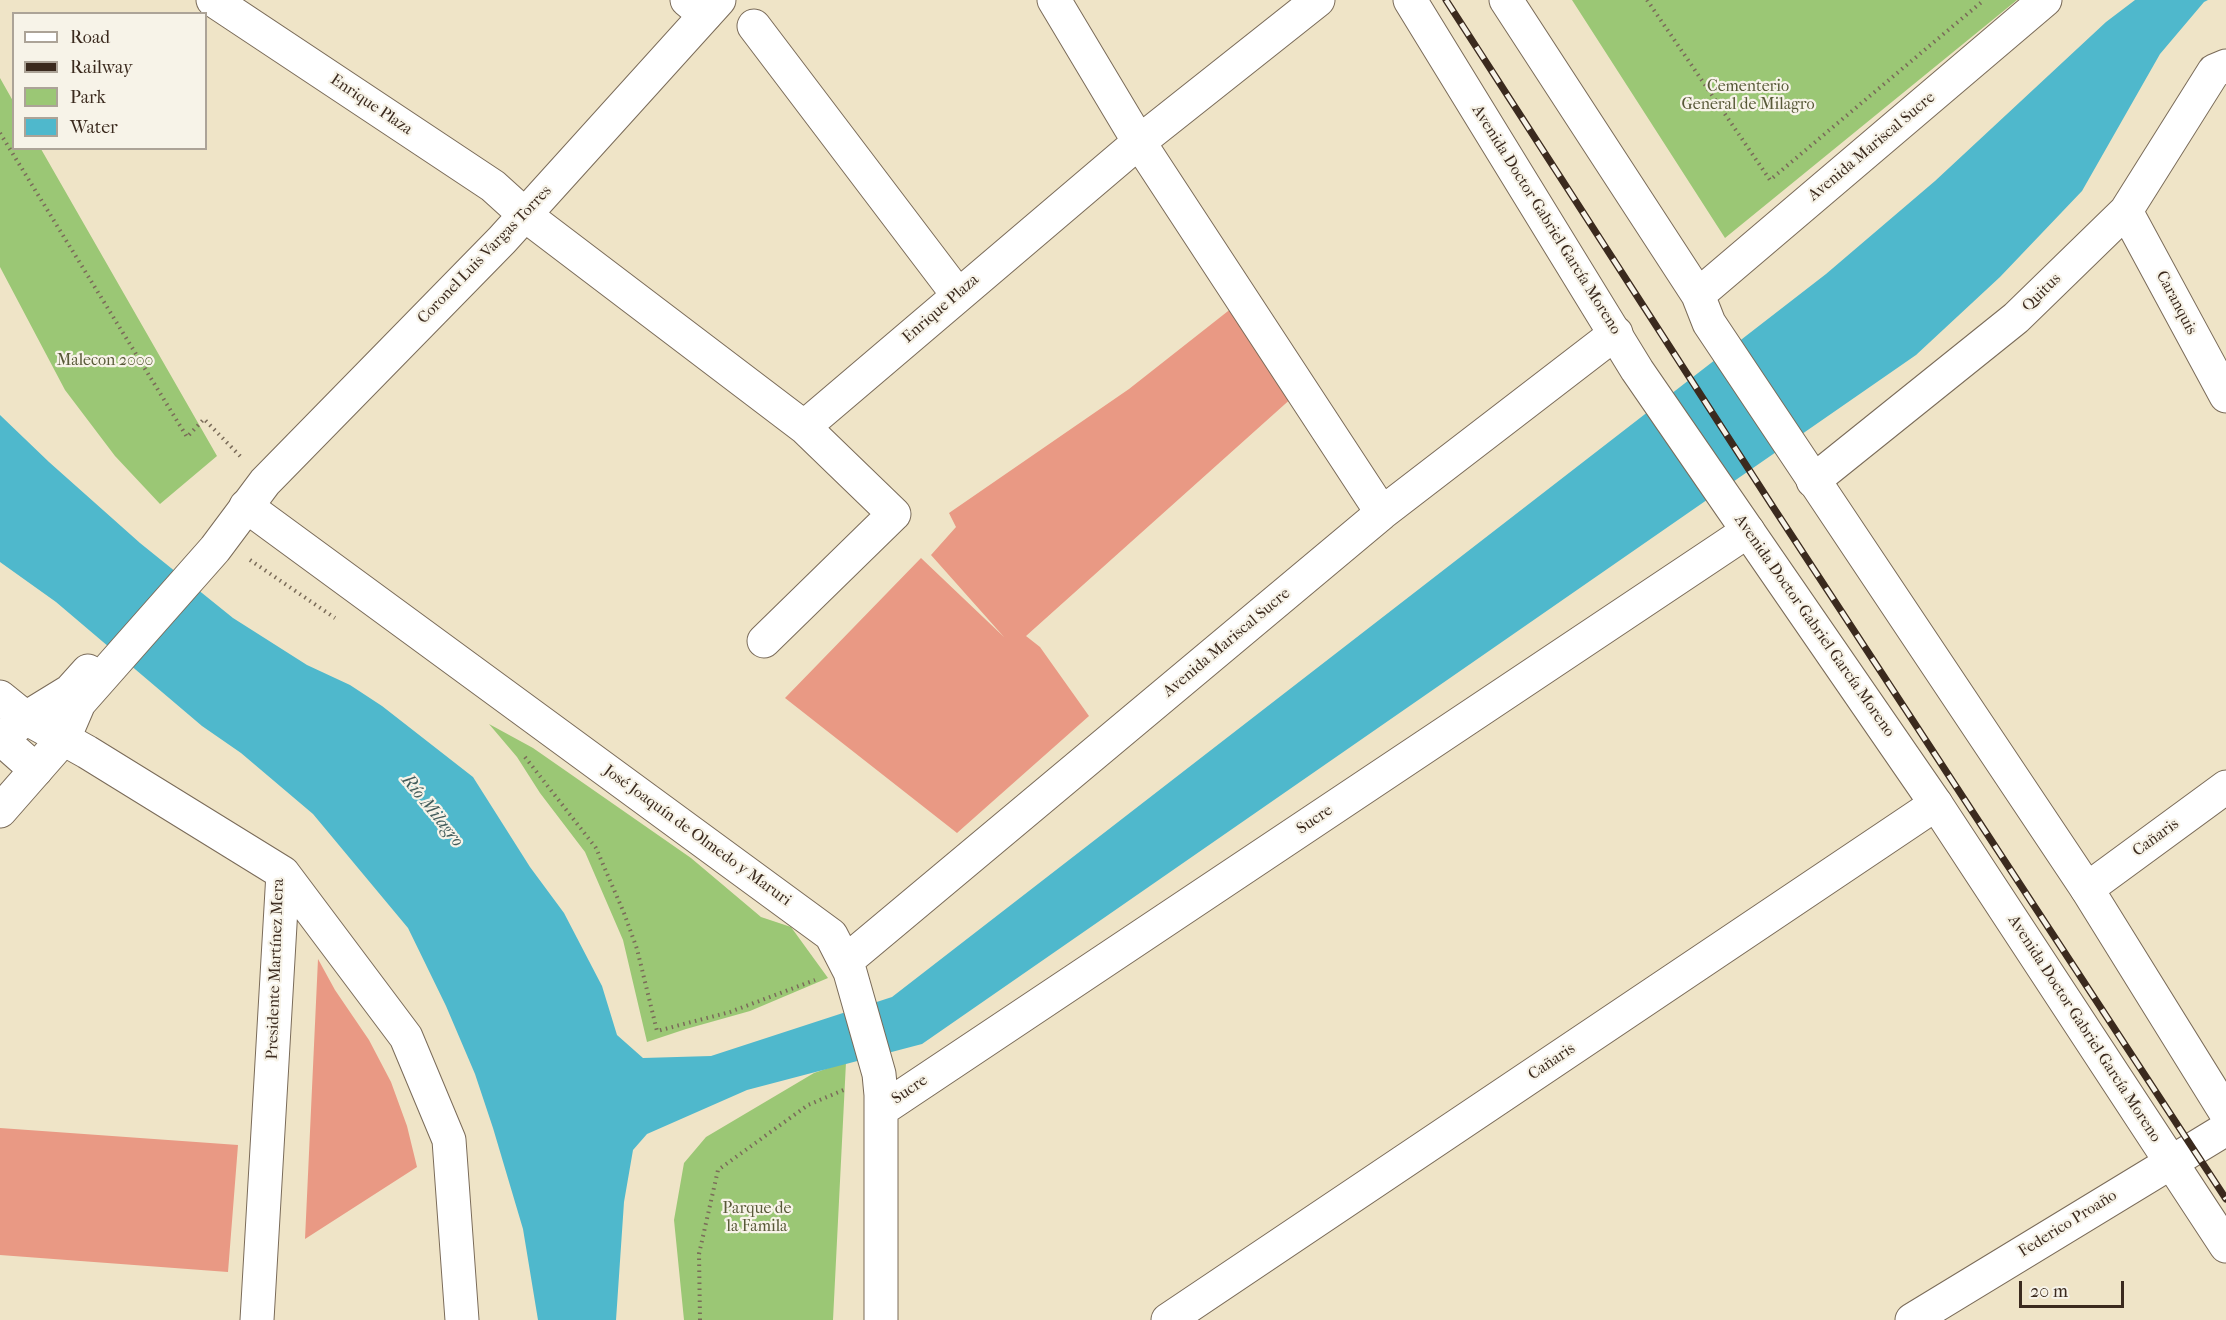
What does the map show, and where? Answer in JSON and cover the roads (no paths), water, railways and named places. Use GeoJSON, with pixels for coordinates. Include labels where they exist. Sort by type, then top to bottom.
{"type":"FeatureCollection","features":[{"type":"Feature","properties":{"kind":"street","name":"Enrique Plaza"},"geometry":{"type":"LineString","coordinates":[[213,0],[494,186],[525,215],[804,427],[1139,142],[1318,0]]}},
{"type":"Feature","properties":{"kind":"street"},"geometry":{"type":"LineString","coordinates":[[1054,0],[1139,142],[1382,513]]}},
{"type":"Feature","properties":{"kind":"street","name":"Avenida Doctor Gabriel García Moreno"},"geometry":{"type":"LineString","coordinates":[[1410,0],[1637,370],[1936,804],[2226,1246]]}},
{"type":"Feature","properties":{"kind":"street"},"geometry":{"type":"LineString","coordinates":[[1506,0],[1806,470],[2087,889],[2226,1113]]}},
{"type":"Feature","properties":{"kind":"street","name":"Avenida Mariscal Sucre"},"geometry":{"type":"LineString","coordinates":[[1704,309],[2045,0]]}},
{"type":"Feature","properties":{"kind":"street","name":"Coronel Luis Vargas Torres"},"geometry":{"type":"LineString","coordinates":[[74,697],[220,548],[216,527],[255,494],[525,215],[704,5]]}},
{"type":"Feature","properties":{"kind":"street"},"geometry":{"type":"LineString","coordinates":[[754,26],[958,295]]}},
{"type":"Feature","properties":{"kind":"street","name":"Quitus"},"geometry":{"type":"LineString","coordinates":[[1806,470],[2016,318],[2126,211],[2214,71],[2226,66]]}},
{"type":"Feature","properties":{"kind":"street","name":"Caranquis"},"geometry":{"type":"LineString","coordinates":[[2126,211],[2226,396]]}},
{"type":"Feature","properties":{"kind":"street","name":"Avenida Mariscal Sucre"},"geometry":{"type":"LineString","coordinates":[[847,967],[1382,513],[1616,333]]}},
{"type":"Feature","properties":{"kind":"street"},"geometry":{"type":"LineString","coordinates":[[764,640],[894,514],[804,427]]}},
{"type":"Feature","properties":{"kind":"street","name":"José Joaquín de Olmedo y Maruri"},"geometry":{"type":"LineString","coordinates":[[255,494],[831,936],[847,967],[877,1067],[881,1110],[881,1320]]}},
{"type":"Feature","properties":{"kind":"street","name":"Sucre"},"geometry":{"type":"LineString","coordinates":[[881,1110],[1748,531]]}},
{"type":"Feature","properties":{"kind":"street","name":"Presidente Martínez Mera"},"geometry":{"type":"LineString","coordinates":[[0,697],[26,718],[64,738],[283,873],[257,1320]]}},
{"type":"Feature","properties":{"kind":"street"},"geometry":{"type":"LineString","coordinates":[[36,770],[0,739],[26,718],[74,697]]}},
{"type":"Feature","properties":{"kind":"street"},"geometry":{"type":"LineString","coordinates":[[0,811],[64,738],[74,697]]}},
{"type":"Feature","properties":{"kind":"street","name":"Cañaris"},"geometry":{"type":"LineString","coordinates":[[2087,889],[2226,787]]}},
{"type":"Feature","properties":{"kind":"street","name":"Cañaris"},"geometry":{"type":"LineString","coordinates":[[1168,1320],[1936,804]]}},
{"type":"Feature","properties":{"kind":"street"},"geometry":{"type":"LineString","coordinates":[[283,873],[406,1036],[449,1140],[462,1320]]}},
{"type":"Feature","properties":{"kind":"street","name":"Federico Proaño"},"geometry":{"type":"LineString","coordinates":[[1912,1320],[2226,1129]]}},
{"type":"Feature","properties":{"kind":"water","name":"Río Milagro"},"geometry":{"type":"Polygon","coordinates":[[[2135,0],[2208,0],[2160,54],[2082,191],[2000,277],[1916,355],[922,1044],[747,1090],[647,1134],[633,1150],[624,1202],[616,1320],[538,1320],[523,1229],[493,1128],[475,1074],[446,1006],[408,928],[313,814],[241,753],[202,726],[56,602],[0,562],[0,415],[140,543],[233,618],[307,665],[350,685],[382,706],[473,777],[530,867],[564,913],[602,986],[617,1035],[643,1058],[711,1056],[892,997],[1826,274],[1935,181],[2106,22],[2135,0]]]}},
{"type":"Feature","properties":{"kind":"railway"},"geometry":{"type":"LineString","coordinates":[[1446,0],[1775,510],[2226,1199]]}},
{"type":"Feature","properties":{"kind":"park label","name":"Cementerio General de Milagro"},"geometry":{"type":"Point","coordinates":[1748,96]}},
{"type":"Feature","properties":{"kind":"park label","name":"Malecon 2000"},"geometry":{"type":"Point","coordinates":[105,361]}},
{"type":"Feature","properties":{"kind":"park label","name":"Parque de la Famila"},"geometry":{"type":"Point","coordinates":[757,1218]}}]}
